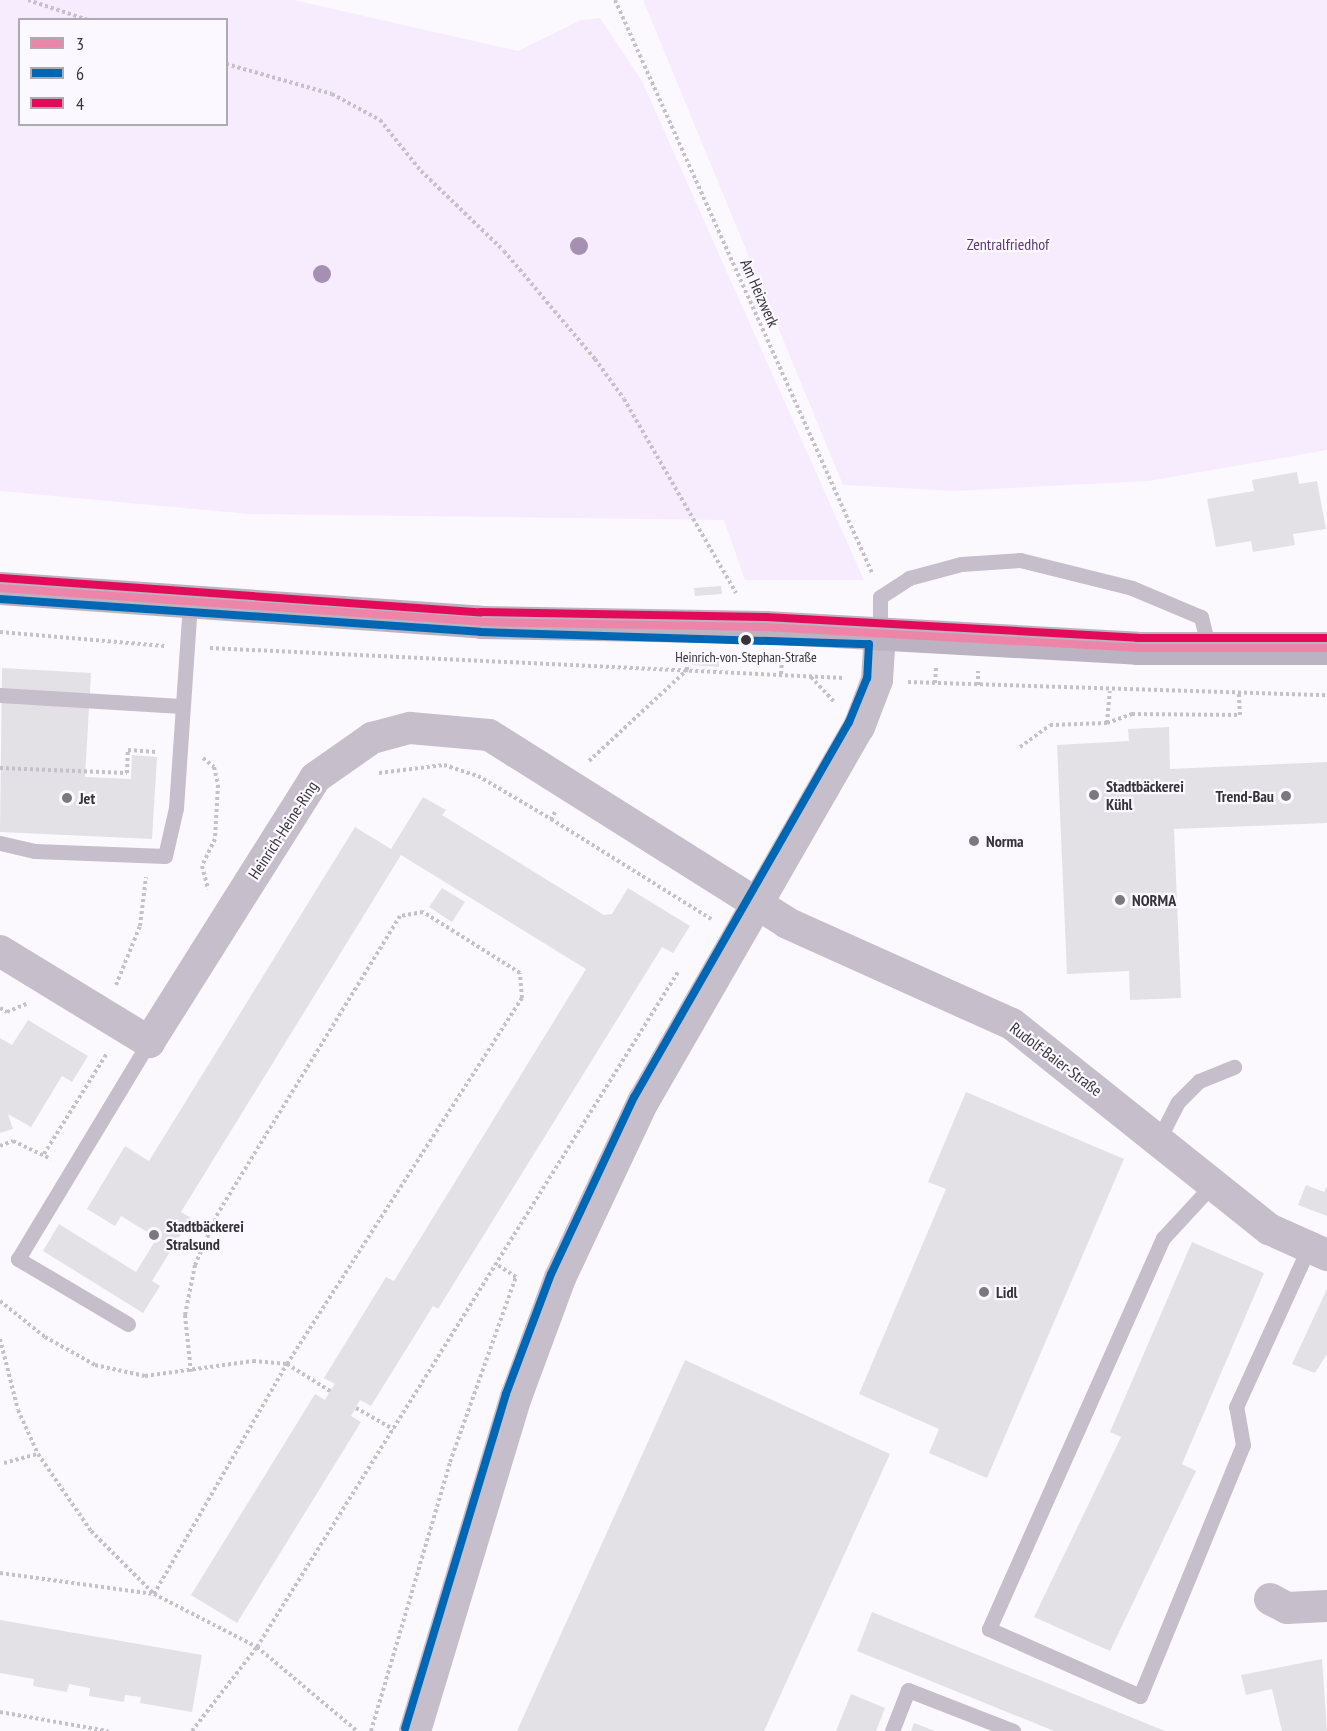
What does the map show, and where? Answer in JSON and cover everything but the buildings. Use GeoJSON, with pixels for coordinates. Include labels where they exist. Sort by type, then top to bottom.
{"type":"FeatureCollection","features":[{"type":"Feature","properties":{"kind":"main road"},"geometry":{"type":"LineString","coordinates":[[0,588],[481,622],[880,634],[1209,648],[1327,648]]}},
{"type":"Feature","properties":{"kind":"street"},"geometry":{"type":"LineString","coordinates":[[415,1731],[516,1397],[560,1278],[644,1102],[859,727],[862,679],[880,634]]}},
{"type":"Feature","properties":{"kind":"street","name":"Heinrich-Heine-Ring"},"geometry":{"type":"LineString","coordinates":[[148,1042],[315,778],[372,738],[410,728],[489,735],[731,883],[759,903]]}},
{"type":"Feature","properties":{"kind":"street","name":"Rudolf-Baier-Straße"},"geometry":{"type":"LineString","coordinates":[[759,903],[787,923],[1012,1024],[1160,1137],[1269,1229],[1318,1251]]}},
{"type":"Feature","properties":{"kind":"street"},"geometry":{"type":"LineString","coordinates":[[0,951],[148,1042]]}},
{"type":"Feature","properties":{"kind":"street"},"geometry":{"type":"LineString","coordinates":[[1270,1599],[1287,1608],[1327,1606]]}},
{"type":"Feature","properties":{"kind":"lane"},"geometry":{"type":"LineString","coordinates":[[880,634],[880,597],[909,578],[961,564],[1020,561],[1077,571],[1201,617],[1209,648]]}},
{"type":"Feature","properties":{"kind":"lane"},"geometry":{"type":"LineString","coordinates":[[0,843],[35,850],[165,856],[176,808],[181,706],[190,603]]}},
{"type":"Feature","properties":{"kind":"lane"},"geometry":{"type":"LineString","coordinates":[[0,695],[181,706]]}},
{"type":"Feature","properties":{"kind":"lane"},"geometry":{"type":"LineString","coordinates":[[128,1324],[18,1259],[148,1042]]}},
{"type":"Feature","properties":{"kind":"lane"},"geometry":{"type":"LineString","coordinates":[[1160,1137],[1178,1102],[1199,1081],[1234,1067]]}},
{"type":"Feature","properties":{"kind":"lane"},"geometry":{"type":"LineString","coordinates":[[1214,1183],[1163,1238],[989,1629],[1140,1696],[1243,1445],[1236,1407],[1318,1251]]}},
{"type":"Feature","properties":{"kind":"lane"},"geometry":{"type":"LineString","coordinates":[[892,1731],[908,1690],[994,1728],[1013,1731]]}},
{"type":"Feature","properties":{"kind":"path"},"geometry":{"type":"LineString","coordinates":[[28,0],[82,18]]}},
{"type":"Feature","properties":{"kind":"path","name":"Am Heizwerk"},"geometry":{"type":"LineString","coordinates":[[615,0],[880,597]]}},
{"type":"Feature","properties":{"kind":"path"},"geometry":{"type":"LineString","coordinates":[[228,65],[332,94],[380,120],[421,171],[504,251],[595,359],[624,399],[738,597]]}},
{"type":"Feature","properties":{"kind":"path"},"geometry":{"type":"LineString","coordinates":[[0,632],[186,647],[1110,691],[1327,694]]}},
{"type":"Feature","properties":{"kind":"path"},"geometry":{"type":"LineString","coordinates":[[781,674],[783,653]]}},
{"type":"Feature","properties":{"kind":"path"},"geometry":{"type":"LineString","coordinates":[[811,676],[838,710]]}},
{"type":"Feature","properties":{"kind":"path"},"geometry":{"type":"LineString","coordinates":[[846,690],[862,679]]}},
{"type":"Feature","properties":{"kind":"path"},"geometry":{"type":"LineString","coordinates":[[1107,723],[1110,691]]}},
{"type":"Feature","properties":{"kind":"path"},"geometry":{"type":"LineString","coordinates":[[1020,747],[1050,725],[1107,723],[1132,714],[1240,715],[1239,694]]}},
{"type":"Feature","properties":{"kind":"path"},"geometry":{"type":"LineString","coordinates":[[0,768],[127,773],[128,750],[199,756],[214,767],[216,839],[201,878],[234,907]]}},
{"type":"Feature","properties":{"kind":"path"},"geometry":{"type":"LineString","coordinates":[[372,775],[444,765],[478,776],[550,819]]}},
{"type":"Feature","properties":{"kind":"path"},"geometry":{"type":"LineString","coordinates":[[108,1017],[140,926],[149,856]]}},
{"type":"Feature","properties":{"kind":"path"},"geometry":{"type":"LineString","coordinates":[[705,929],[731,883]]}},
{"type":"Feature","properties":{"kind":"path"},"geometry":{"type":"LineString","coordinates":[[154,1594],[287,1364],[522,998],[520,973],[423,912],[400,916],[218,1213],[195,1265],[185,1315],[191,1372]]}},
{"type":"Feature","properties":{"kind":"path"},"geometry":{"type":"LineString","coordinates":[[192,1731],[257,1647],[680,969]]}},
{"type":"Feature","properties":{"kind":"path"},"geometry":{"type":"LineString","coordinates":[[44,1154],[109,1049]]}},
{"type":"Feature","properties":{"kind":"path"},"geometry":{"type":"LineString","coordinates":[[0,1146],[13,1141],[44,1154],[70,1171]]}},
{"type":"Feature","properties":{"kind":"path"},"geometry":{"type":"LineString","coordinates":[[371,1731],[450,1462],[516,1277],[496,1264]]}},
{"type":"Feature","properties":{"kind":"path"},"geometry":{"type":"LineString","coordinates":[[0,1301],[45,1336],[95,1365],[145,1376],[191,1372],[253,1361],[287,1364],[330,1391]]}},
{"type":"Feature","properties":{"kind":"path"},"geometry":{"type":"LineString","coordinates":[[0,1339],[18,1410],[38,1454],[91,1531],[154,1594],[257,1647],[357,1731]]}},
{"type":"Feature","properties":{"kind":"path"},"geometry":{"type":"LineString","coordinates":[[356,1408],[393,1429]]}},
{"type":"Feature","properties":{"kind":"path"},"geometry":{"type":"LineString","coordinates":[[4,1463],[38,1454]]}},
{"type":"Feature","properties":{"kind":"path"},"geometry":{"type":"LineString","coordinates":[[0,1573],[154,1594]]}},
{"type":"Feature","properties":{"kind":"path"},"geometry":{"type":"LineString","coordinates":[[0,1712],[108,1731]]}},
{"type":"Feature","properties":{"kind":"green space"},"geometry":{"type":"Polygon","coordinates":[[[0,0],[294,0],[518,51],[581,20],[600,18],[642,81],[864,580],[745,580],[724,520],[248,514],[0,491],[0,0]]]}},
{"type":"Feature","properties":{"kind":"green space","name":"Zentralfriedhof"},"geometry":{"type":"Polygon","coordinates":[[[643,0],[1327,0],[1327,450],[1149,481],[955,491],[843,485],[643,0]]]}},
{"type":"Feature","properties":{"kind":"transit line","name":"4"},"geometry":{"type":"LineString","coordinates":[[1,578],[481,612],[766,617],[1137,638],[1327,638]]}},
{"type":"Feature","properties":{"kind":"transit line","name":"3"},"geometry":{"type":"LineString","coordinates":[[0,588],[481,622],[765,627],[1137,648],[1327,648]]}},
{"type":"Feature","properties":{"kind":"transit line","name":"6"},"geometry":{"type":"LineString","coordinates":[[0,599],[480,632],[869,644],[867,678],[849,722],[634,1097],[551,1274],[506,1394],[405,1728]]}},
{"type":"Feature","properties":{"kind":"place","name":"Heinrich-von-Stephan-Straße"},"geometry":{"type":"Point","coordinates":[746,640]}},
{"type":"Feature","properties":{"kind":"place","name":"Stadtbäckerei Kühl"},"geometry":{"type":"Point","coordinates":[1094,795]}},
{"type":"Feature","properties":{"kind":"place","name":"Trend-Bau"},"geometry":{"type":"Point","coordinates":[1286,796]}},
{"type":"Feature","properties":{"kind":"place","name":"Jet"},"geometry":{"type":"Point","coordinates":[67,798]}},
{"type":"Feature","properties":{"kind":"place","name":"Norma"},"geometry":{"type":"Point","coordinates":[974,841]}},
{"type":"Feature","properties":{"kind":"place","name":"NORMA"},"geometry":{"type":"Point","coordinates":[1120,900]}},
{"type":"Feature","properties":{"kind":"place","name":"Stadtbäckerei Stralsund"},"geometry":{"type":"Point","coordinates":[154,1235]}},
{"type":"Feature","properties":{"kind":"place","name":"Lidl"},"geometry":{"type":"Point","coordinates":[984,1292]}}]}
